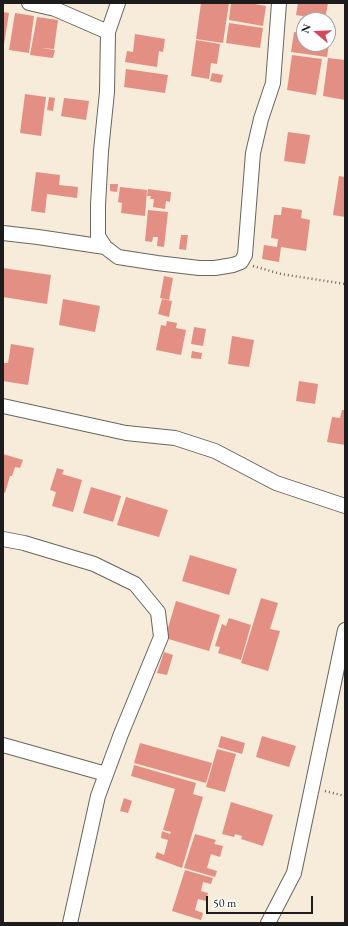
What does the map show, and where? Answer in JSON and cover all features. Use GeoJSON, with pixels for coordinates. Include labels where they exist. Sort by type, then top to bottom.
{"type":"FeatureCollection","features":[{"type":"Feature","properties":{"kind":"street"},"geometry":{"type":"LineString","coordinates":[[29,3],[55,9],[108,32]]}},
{"type":"Feature","properties":{"kind":"street"},"geometry":{"type":"LineString","coordinates":[[118,3],[108,32],[107,92],[101,151],[98,236],[105,247],[118,256],[199,268],[215,268],[233,265],[241,262],[245,255],[253,152],[261,118],[273,82],[279,3]]}},
{"type":"Feature","properties":{"kind":"street"},"geometry":{"type":"LineString","coordinates":[[3,233],[105,247]]}},
{"type":"Feature","properties":{"kind":"street"},"geometry":{"type":"LineString","coordinates":[[3,406],[126,433],[175,438],[215,451],[276,484],[345,506]]}},
{"type":"Feature","properties":{"kind":"street"},"geometry":{"type":"LineString","coordinates":[[3,539],[24,543],[94,564],[128,580],[135,584],[158,612],[161,637],[121,734],[98,796],[70,923]]}},
{"type":"Feature","properties":{"kind":"street"},"geometry":{"type":"LineString","coordinates":[[268,923],[294,873],[311,786],[345,630]]}},
{"type":"Feature","properties":{"kind":"street"},"geometry":{"type":"LineString","coordinates":[[3,745],[106,774]]}},
{"type":"Feature","properties":{"kind":"path"},"geometry":{"type":"LineString","coordinates":[[241,262],[281,274],[345,284]]}},
{"type":"Feature","properties":{"kind":"path"},"geometry":{"type":"LineString","coordinates":[[311,786],[345,796]]}},
{"type":"Feature","properties":{"kind":"building"},"geometry":{"type":"Polygon","coordinates":[[[201,3],[229,3],[223,43],[196,39],[201,3]]]}},
{"type":"Feature","properties":{"kind":"building"},"geometry":{"type":"Polygon","coordinates":[[[231,3],[249,3],[266,6],[263,26],[229,20],[231,3]]]}},
{"type":"Feature","properties":{"kind":"building"},"geometry":{"type":"Polygon","coordinates":[[[298,3],[328,3],[326,12],[296,12],[298,3]]]}},
{"type":"Feature","properties":{"kind":"building"},"geometry":{"type":"Polygon","coordinates":[[[3,12],[9,13],[4,44],[3,44],[3,12]]]}},
{"type":"Feature","properties":{"kind":"building"},"geometry":{"type":"Polygon","coordinates":[[[15,13],[34,16],[29,53],[9,50],[15,13]]]}},
{"type":"Feature","properties":{"kind":"building"},"geometry":{"type":"Polygon","coordinates":[[[37,17],[58,20],[54,49],[41,48],[55,50],[53,58],[30,55],[37,17]]]}},
{"type":"Feature","properties":{"kind":"building"},"geometry":{"type":"Polygon","coordinates":[[[229,23],[263,28],[260,48],[226,43],[229,23]]]}},
{"type":"Feature","properties":{"kind":"building"},"geometry":{"type":"Polygon","coordinates":[[[294,32],[296,32],[296,52],[328,52],[327,57],[291,52],[294,32]]]}},
{"type":"Feature","properties":{"kind":"building"},"geometry":{"type":"Polygon","coordinates":[[[135,34],[165,39],[163,52],[159,51],[157,67],[125,62],[127,51],[133,52],[135,34]]]}},
{"type":"Feature","properties":{"kind":"building"},"geometry":{"type":"Polygon","coordinates":[[[196,40],[220,44],[217,64],[211,63],[209,79],[191,76],[196,40]]]}},
{"type":"Feature","properties":{"kind":"building"},"geometry":{"type":"Polygon","coordinates":[[[292,55],[322,59],[316,95],[287,90],[292,55]]]}},
{"type":"Feature","properties":{"kind":"building"},"geometry":{"type":"Polygon","coordinates":[[[328,58],[345,60],[345,100],[323,96],[328,58]]]}},
{"type":"Feature","properties":{"kind":"building"},"geometry":{"type":"Polygon","coordinates":[[[126,69],[168,75],[165,93],[124,87],[126,69]]]}},
{"type":"Feature","properties":{"kind":"building"},"geometry":{"type":"Polygon","coordinates":[[[212,73],[223,75],[221,83],[210,81],[212,73]]]}},
{"type":"Feature","properties":{"kind":"building"},"geometry":{"type":"Polygon","coordinates":[[[25,94],[46,97],[41,136],[20,133],[25,94]]]}},
{"type":"Feature","properties":{"kind":"building"},"geometry":{"type":"Polygon","coordinates":[[[49,97],[55,98],[53,111],[47,110],[49,97]]]}},
{"type":"Feature","properties":{"kind":"building"},"geometry":{"type":"Polygon","coordinates":[[[64,98],[89,101],[86,120],[61,116],[64,98]]]}},
{"type":"Feature","properties":{"kind":"building"},"geometry":{"type":"Polygon","coordinates":[[[288,132],[310,135],[305,164],[284,161],[288,132]]]}},
{"type":"Feature","properties":{"kind":"building"},"geometry":{"type":"Polygon","coordinates":[[[36,172],[60,175],[59,185],[78,187],[77,198],[47,194],[45,213],[31,211],[36,172]]]}},
{"type":"Feature","properties":{"kind":"building"},"geometry":{"type":"Polygon","coordinates":[[[339,176],[345,177],[345,217],[333,215],[339,176]]]}},
{"type":"Feature","properties":{"kind":"building"},"geometry":{"type":"Polygon","coordinates":[[[110,184],[118,184],[117,192],[110,191],[110,184]]]}},
{"type":"Feature","properties":{"kind":"building"},"geometry":{"type":"Polygon","coordinates":[[[120,187],[147,190],[145,216],[121,213],[122,203],[118,202],[120,187]]]}},
{"type":"Feature","properties":{"kind":"building"},"geometry":{"type":"Polygon","coordinates":[[[148,189],[171,192],[170,202],[166,201],[165,209],[153,207],[154,199],[150,199],[151,196],[147,196],[148,189]]]}},
{"type":"Feature","properties":{"kind":"building"},"geometry":{"type":"Polygon","coordinates":[[[282,207],[302,210],[301,218],[310,220],[306,251],[281,247],[279,262],[262,259],[264,245],[277,247],[278,239],[271,238],[274,215],[281,215],[282,207]]]}},
{"type":"Feature","properties":{"kind":"building"},"geometry":{"type":"Polygon","coordinates":[[[148,210],[168,212],[164,247],[157,246],[158,237],[153,237],[152,242],[145,241],[148,210]]]}},
{"type":"Feature","properties":{"kind":"building"},"geometry":{"type":"Polygon","coordinates":[[[181,235],[188,235],[186,250],[179,249],[181,235]]]}},
{"type":"Feature","properties":{"kind":"building"},"geometry":{"type":"Polygon","coordinates":[[[3,268],[51,275],[47,304],[3,297],[3,268]]]}},
{"type":"Feature","properties":{"kind":"building"},"geometry":{"type":"Polygon","coordinates":[[[164,276],[173,278],[169,300],[160,298],[164,276]]]}},
{"type":"Feature","properties":{"kind":"building"},"geometry":{"type":"Polygon","coordinates":[[[63,299],[100,306],[95,332],[59,325],[63,299]]]}},
{"type":"Feature","properties":{"kind":"building"},"geometry":{"type":"Polygon","coordinates":[[[162,299],[172,301],[169,317],[158,314],[162,299]]]}},
{"type":"Feature","properties":{"kind":"building"},"geometry":{"type":"Polygon","coordinates":[[[167,321],[177,323],[176,328],[186,330],[181,355],[156,350],[161,325],[166,326],[167,321]]]}},
{"type":"Feature","properties":{"kind":"building"},"geometry":{"type":"Polygon","coordinates":[[[194,327],[206,329],[203,346],[191,344],[194,327]]]}},
{"type":"Feature","properties":{"kind":"building"},"geometry":{"type":"Polygon","coordinates":[[[232,336],[254,340],[249,367],[228,364],[232,336]]]}},
{"type":"Feature","properties":{"kind":"building"},"geometry":{"type":"Polygon","coordinates":[[[11,344],[34,348],[28,385],[3,381],[4,363],[8,363],[11,344]]]}},
{"type":"Feature","properties":{"kind":"building"},"geometry":{"type":"Polygon","coordinates":[[[192,351],[202,353],[201,359],[191,358],[192,351]]]}},
{"type":"Feature","properties":{"kind":"building"},"geometry":{"type":"Polygon","coordinates":[[[299,381],[318,384],[315,404],[296,401],[299,381]]]}},
{"type":"Feature","properties":{"kind":"building"},"geometry":{"type":"Polygon","coordinates":[[[342,410],[345,410],[345,445],[327,442],[332,417],[340,418],[342,410]]]}},
{"type":"Feature","properties":{"kind":"building"},"geometry":{"type":"Polygon","coordinates":[[[3,454],[23,460],[20,468],[15,467],[12,476],[10,476],[5,493],[3,492],[3,454]]]}},
{"type":"Feature","properties":{"kind":"building"},"geometry":{"type":"Polygon","coordinates":[[[57,468],[64,470],[62,474],[82,480],[73,512],[52,506],[56,492],[50,490],[57,468]]]}},
{"type":"Feature","properties":{"kind":"building"},"geometry":{"type":"Polygon","coordinates":[[[91,487],[121,496],[113,522],[83,513],[91,487]]]}},
{"type":"Feature","properties":{"kind":"building"},"geometry":{"type":"Polygon","coordinates":[[[126,497],[168,510],[159,537],[117,525],[126,497]]]}},
{"type":"Feature","properties":{"kind":"building"},"geometry":{"type":"Polygon","coordinates":[[[190,555],[237,569],[229,595],[182,581],[190,555]]]}},
{"type":"Feature","properties":{"kind":"building"},"geometry":{"type":"Polygon","coordinates":[[[261,598],[278,603],[270,629],[280,631],[268,671],[241,663],[261,598]]]}},
{"type":"Feature","properties":{"kind":"building"},"geometry":{"type":"Polygon","coordinates":[[[176,601],[220,615],[209,651],[165,638],[176,601]]]}},
{"type":"Feature","properties":{"kind":"building"},"geometry":{"type":"Polygon","coordinates":[[[229,618],[251,625],[241,660],[218,653],[220,647],[215,646],[222,624],[226,626],[229,618]]]}},
{"type":"Feature","properties":{"kind":"building"},"geometry":{"type":"Polygon","coordinates":[[[164,652],[173,655],[167,675],[157,673],[164,652]]]}},
{"type":"Feature","properties":{"kind":"building"},"geometry":{"type":"Polygon","coordinates":[[[221,736],[245,743],[242,754],[218,747],[221,736]]]}},
{"type":"Feature","properties":{"kind":"building"},"geometry":{"type":"Polygon","coordinates":[[[262,736],[296,746],[289,767],[256,757],[262,736]]]}},
{"type":"Feature","properties":{"kind":"building"},"geometry":{"type":"Polygon","coordinates":[[[140,743],[212,763],[206,783],[134,763],[140,743]]]}},
{"type":"Feature","properties":{"kind":"building"},"geometry":{"type":"Polygon","coordinates":[[[217,749],[236,754],[225,792],[206,787],[217,749]]]}},
{"type":"Feature","properties":{"kind":"building"},"geometry":{"type":"Polygon","coordinates":[[[134,765],[196,783],[193,794],[203,797],[182,868],[155,858],[157,852],[164,855],[168,840],[161,838],[162,831],[170,834],[171,832],[163,830],[175,789],[131,776],[134,765]]]}},
{"type":"Feature","properties":{"kind":"building"},"geometry":{"type":"Polygon","coordinates":[[[124,798],[132,801],[128,813],[120,811],[124,798]]]}},
{"type":"Feature","properties":{"kind":"building"},"geometry":{"type":"Polygon","coordinates":[[[231,802],[273,815],[263,846],[241,839],[242,836],[235,834],[234,837],[222,834],[231,802]]]}},
{"type":"Feature","properties":{"kind":"building"},"geometry":{"type":"Polygon","coordinates":[[[195,834],[216,840],[214,844],[223,846],[220,857],[211,854],[207,868],[217,871],[215,877],[184,868],[195,834]]]}},
{"type":"Feature","properties":{"kind":"building"},"geometry":{"type":"Polygon","coordinates":[[[185,870],[213,878],[211,884],[203,882],[201,891],[208,893],[206,901],[198,899],[195,910],[203,913],[201,920],[172,911],[185,870]]]}}]}
